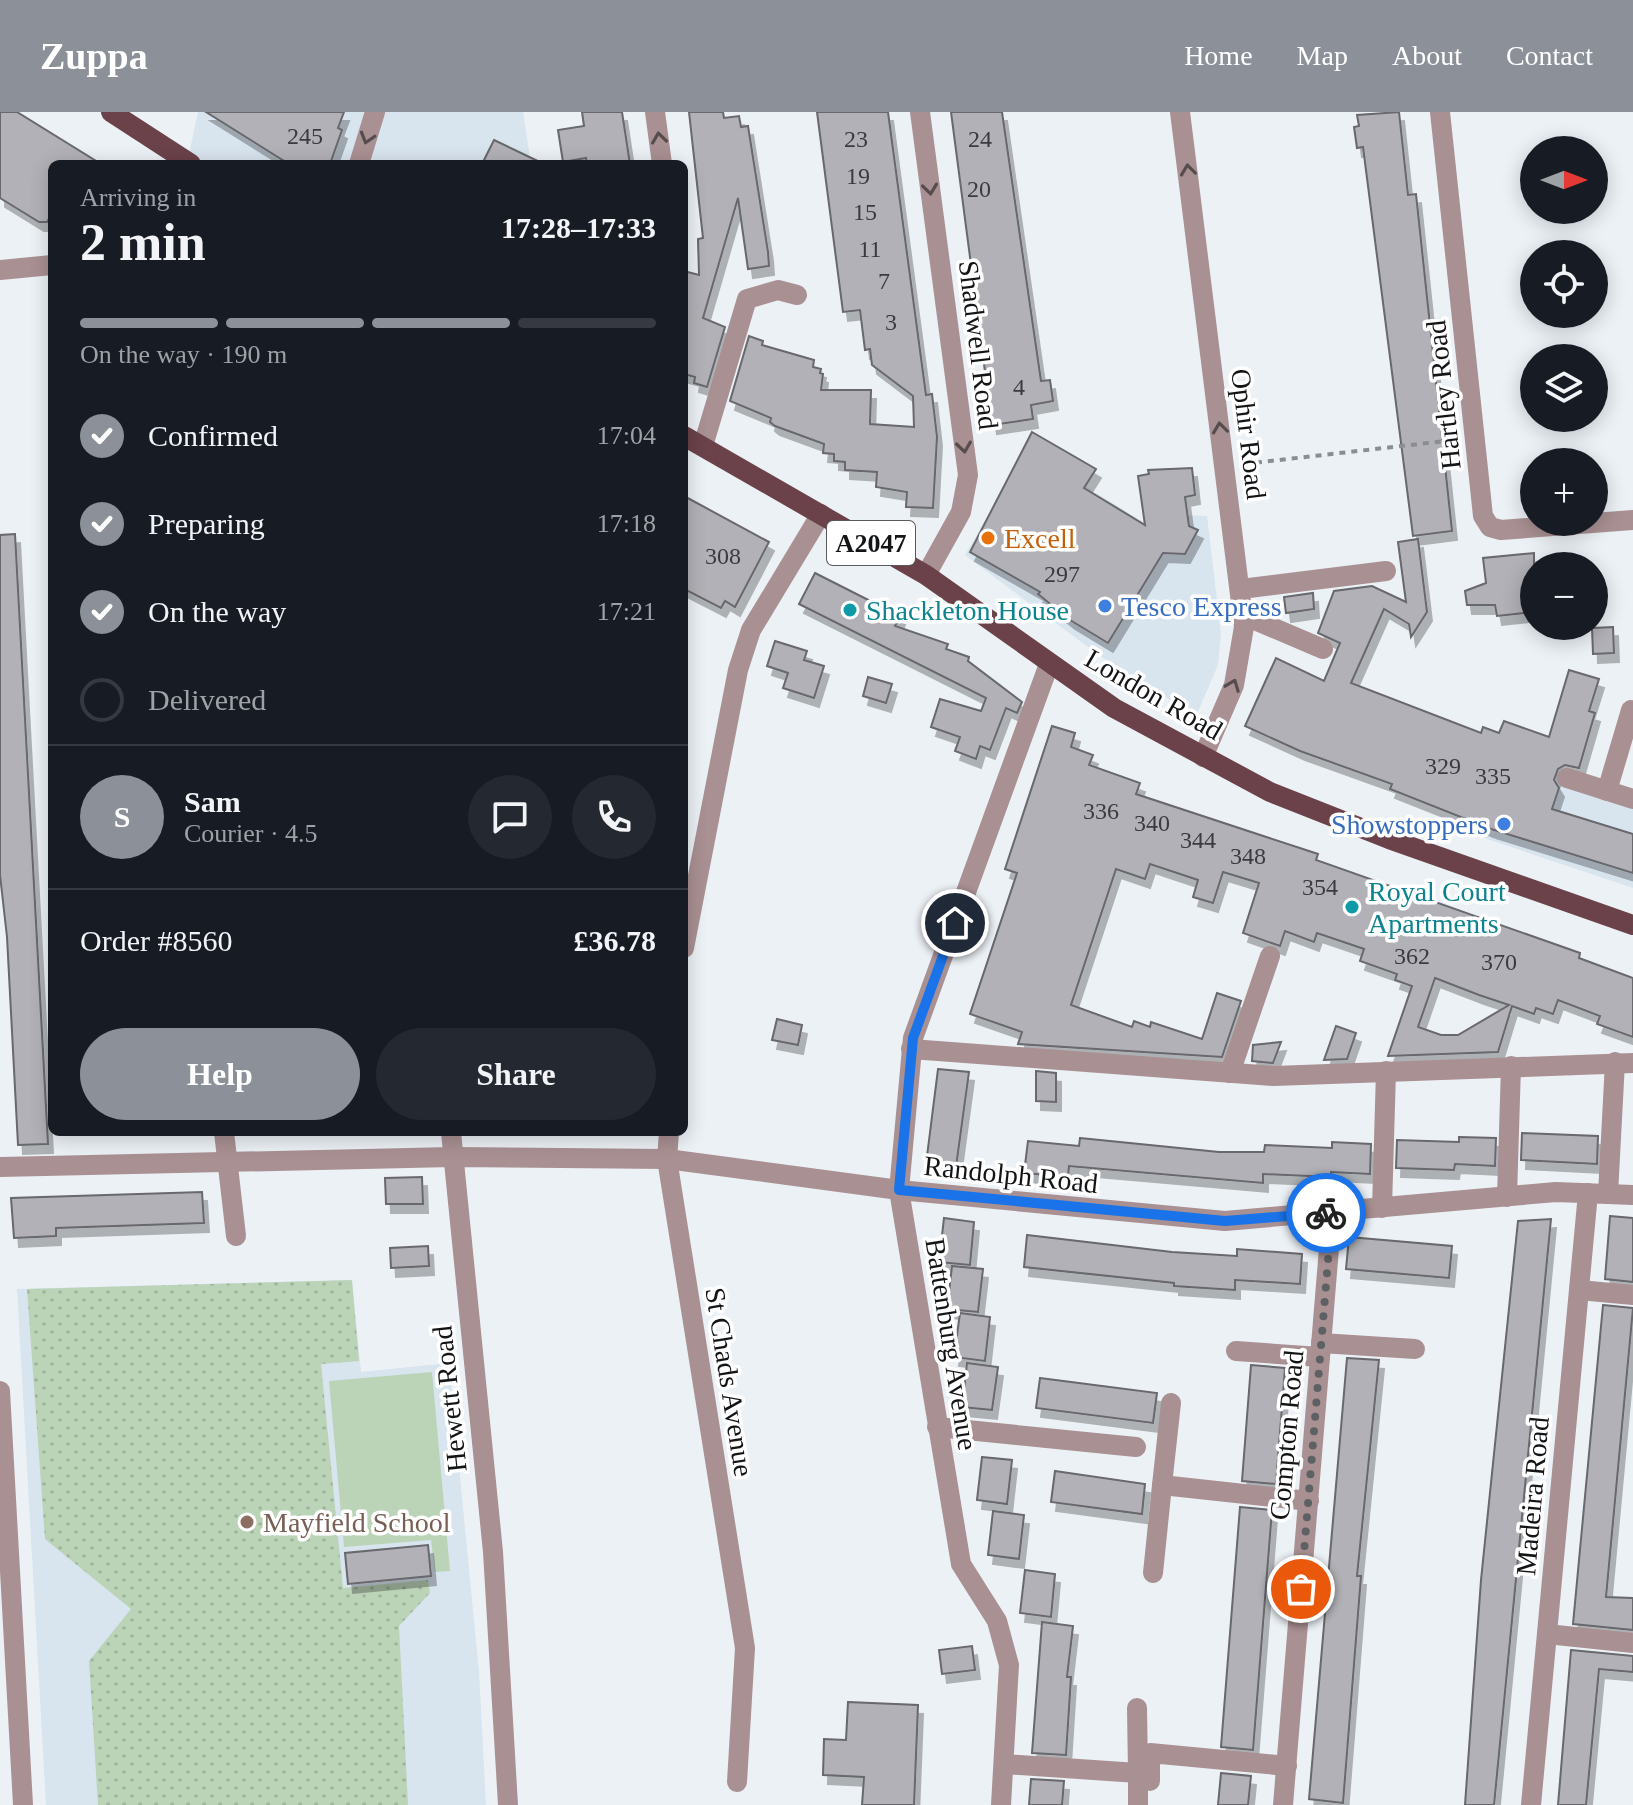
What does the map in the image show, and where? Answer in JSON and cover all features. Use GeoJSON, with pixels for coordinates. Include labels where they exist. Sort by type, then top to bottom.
{"type":"FeatureCollection","features":[{"type":"Feature","properties":{"kind":"main road"},"geometry":{"type":"LineString","coordinates":[[111,112],[185,160]]}},
{"type":"Feature","properties":{"kind":"main road","name":"London Road"},"geometry":{"type":"LineString","coordinates":[[688,438],[926,575],[1114,708],[1270,792],[1389,839],[1633,925]]}},
{"type":"Feature","properties":{"kind":"street"},"geometry":{"type":"LineString","coordinates":[[360,160],[375,112]]}},
{"type":"Feature","properties":{"kind":"street"},"geometry":{"type":"LineString","coordinates":[[655,112],[661,160]]}},
{"type":"Feature","properties":{"kind":"street","name":"Shadwell Road"},"geometry":{"type":"LineString","coordinates":[[920,112],[968,475],[961,512],[926,575]]}},
{"type":"Feature","properties":{"kind":"street","name":"Ophir Road"},"geometry":{"type":"LineString","coordinates":[[1180,112],[1243,615],[1240,666],[1203,757]]}},
{"type":"Feature","properties":{"kind":"street","name":"Hartley Road"},"geometry":{"type":"LineString","coordinates":[[1440,112],[1483,516],[1490,527],[1501,530],[1633,520]]}},
{"type":"Feature","properties":{"kind":"street"},"geometry":{"type":"LineString","coordinates":[[0,270],[48,265]]}},
{"type":"Feature","properties":{"kind":"street"},"geometry":{"type":"LineString","coordinates":[[703,446],[747,299],[778,290],[797,295]]}},
{"type":"Feature","properties":{"kind":"street"},"geometry":{"type":"LineString","coordinates":[[688,927],[738,670],[751,630],[821,514]]}},
{"type":"Feature","properties":{"kind":"street"},"geometry":{"type":"LineString","coordinates":[[1241,589],[1386,571]]}},
{"type":"Feature","properties":{"kind":"street"},"geometry":{"type":"LineString","coordinates":[[1243,615],[1323,649]]}},
{"type":"Feature","properties":{"kind":"street","name":"Battenburg Avenue"},"geometry":{"type":"LineString","coordinates":[[1001,1805],[1009,1665],[997,1621],[961,1564],[899,1190],[911,1049],[1049,664]]}},
{"type":"Feature","properties":{"kind":"street"},"geometry":{"type":"LineString","coordinates":[[1607,791],[1631,710]]}},
{"type":"Feature","properties":{"kind":"street"},"geometry":{"type":"LineString","coordinates":[[1567,778],[1633,799]]}},
{"type":"Feature","properties":{"kind":"street"},"geometry":{"type":"LineString","coordinates":[[1230,1073],[1270,956]]}},
{"type":"Feature","properties":{"kind":"street"},"geometry":{"type":"LineString","coordinates":[[911,1049],[1274,1076],[1624,1063]]}},
{"type":"Feature","properties":{"kind":"street","name":"Madeira Road"},"geometry":{"type":"LineString","coordinates":[[1531,1805],[1579,1290],[1624,1063]]}},
{"type":"Feature","properties":{"kind":"street"},"geometry":{"type":"LineString","coordinates":[[1507,1197],[1511,1066]]}},
{"type":"Feature","properties":{"kind":"street"},"geometry":{"type":"LineString","coordinates":[[1382,1208],[1386,1071]]}},
{"type":"Feature","properties":{"kind":"street"},"geometry":{"type":"LineString","coordinates":[[224,1136],[236,1236]]}},
{"type":"Feature","properties":{"kind":"street","name":"Hewett Road"},"geometry":{"type":"LineString","coordinates":[[451,1136],[493,1552],[508,1805]]}},
{"type":"Feature","properties":{"kind":"street","name":"St Chads Avenue"},"geometry":{"type":"LineString","coordinates":[[669,1136],[667,1159],[741,1639],[745,1648],[737,1782]]}},
{"type":"Feature","properties":{"kind":"street","name":"Randolph Road"},"geometry":{"type":"LineString","coordinates":[[0,1167],[452,1157],[667,1159],[899,1190],[1225,1221],[1507,1197],[1633,1195]]}},
{"type":"Feature","properties":{"kind":"street","name":"Compton Road"},"geometry":{"type":"LineString","coordinates":[[1283,1805],[1332,1212]]}},
{"type":"Feature","properties":{"kind":"street"},"geometry":{"type":"LineString","coordinates":[[1579,1290],[1633,1295]]}},
{"type":"Feature","properties":{"kind":"street"},"geometry":{"type":"LineString","coordinates":[[1236,1351],[1415,1349]]}},
{"type":"Feature","properties":{"kind":"street"},"geometry":{"type":"LineString","coordinates":[[0,1391],[8,1700],[23,1805]]}},
{"type":"Feature","properties":{"kind":"street"},"geometry":{"type":"LineString","coordinates":[[1153,1573],[1171,1403]]}},
{"type":"Feature","properties":{"kind":"street"},"geometry":{"type":"LineString","coordinates":[[937,1427],[1136,1447]]}},
{"type":"Feature","properties":{"kind":"street"},"geometry":{"type":"LineString","coordinates":[[1162,1485],[1309,1501]]}},
{"type":"Feature","properties":{"kind":"street"},"geometry":{"type":"LineString","coordinates":[[1547,1634],[1633,1643]]}},
{"type":"Feature","properties":{"kind":"street"},"geometry":{"type":"LineString","coordinates":[[1138,1805],[1150,1753],[1143,1704],[1144,1777]]}},
{"type":"Feature","properties":{"kind":"street"},"geometry":{"type":"LineString","coordinates":[[1150,1753],[1287,1766]]}},
{"type":"Feature","properties":{"kind":"street"},"geometry":{"type":"LineString","coordinates":[[1004,1764],[1144,1777]]}},
{"type":"Feature","properties":{"kind":"path"},"geometry":{"type":"LineString","coordinates":[[1241,465],[1456,439]]}},
{"type":"Feature","properties":{"kind":"shaded area"},"geometry":{"type":"Polygon","coordinates":[[[198,112],[523,112],[530,160],[188,160],[198,112]]]}},
{"type":"Feature","properties":{"kind":"shaded area"},"geometry":{"type":"Polygon","coordinates":[[[1072,478],[1169,538],[1183,515],[1207,516],[1221,634],[1218,665],[1196,716],[1100,656],[965,555],[992,509],[1014,522],[1072,478]]]}},
{"type":"Feature","properties":{"kind":"shaded area"},"geometry":{"type":"Polygon","coordinates":[[[1516,753],[1633,791],[1633,888],[1484,838],[1516,753]]]}},
{"type":"Feature","properties":{"kind":"shaded area","name":"Mayfield School"},"geometry":{"type":"Polygon","coordinates":[[[352,1280],[361,1372],[449,1363],[479,1672],[486,1805],[46,1805],[17,1289],[352,1280]]]}},
{"type":"Feature","properties":{"kind":"green space","name":"Mayfield School"},"geometry":{"type":"Polygon","coordinates":[[[352,1280],[359,1361],[321,1364],[343,1588],[428,1580],[430,1593],[399,1626],[408,1805],[98,1805],[89,1661],[131,1609],[45,1539],[27,1289],[352,1280]]]}},
{"type":"Feature","properties":{"kind":"green space"},"geometry":{"type":"Polygon","coordinates":[[[432,1372],[450,1571],[435,1572],[431,1540],[344,1547],[329,1381],[432,1372]]]}},
{"type":"Feature","properties":{"kind":"building"},"geometry":{"type":"Polygon","coordinates":[[[0,112],[17,112],[95,160],[48,160],[47,222],[39,222],[0,198],[0,112]]]}},
{"type":"Feature","properties":{"kind":"building"},"geometry":{"type":"Polygon","coordinates":[[[206,112],[344,112],[338,128],[342,130],[331,160],[283,160],[206,112]]]}},
{"type":"Feature","properties":{"kind":"building"},"geometry":{"type":"Polygon","coordinates":[[[582,112],[622,112],[629,160],[563,160],[558,130],[584,126],[582,112]]]}},
{"type":"Feature","properties":{"kind":"building"},"geometry":{"type":"Polygon","coordinates":[[[689,112],[723,112],[724,118],[739,116],[741,127],[748,126],[769,266],[748,269],[738,198],[703,318],[725,327],[707,387],[694,383],[695,377],[688,375],[688,272],[699,275],[698,239],[703,238],[689,112]]]}},
{"type":"Feature","properties":{"kind":"building"},"geometry":{"type":"Polygon","coordinates":[[[817,112],[888,112],[926,395],[932,394],[937,437],[933,508],[906,507],[907,492],[876,487],[877,472],[845,470],[845,462],[834,461],[834,454],[823,453],[824,444],[775,426],[770,422],[771,418],[730,401],[749,336],[763,341],[762,345],[814,360],[813,367],[821,369],[820,373],[823,374],[821,390],[871,390],[870,424],[914,427],[913,396],[872,365],[870,349],[865,350],[860,310],[843,312],[817,112]]]}},
{"type":"Feature","properties":{"kind":"building"},"geometry":{"type":"Polygon","coordinates":[[[951,112],[1002,112],[1041,381],[1050,380],[1053,401],[1031,405],[1033,419],[992,425],[951,112]]]}},
{"type":"Feature","properties":{"kind":"building"},"geometry":{"type":"Polygon","coordinates":[[[1399,112],[1408,195],[1416,194],[1452,531],[1413,536],[1363,147],[1357,148],[1354,127],[1359,126],[1357,115],[1399,112]]]}},
{"type":"Feature","properties":{"kind":"building"},"geometry":{"type":"Polygon","coordinates":[[[494,140],[536,160],[484,160],[494,140]]]}},
{"type":"Feature","properties":{"kind":"building"},"geometry":{"type":"Polygon","coordinates":[[[1032,432],[1096,469],[1084,488],[1145,525],[1138,476],[1149,474],[1148,470],[1192,468],[1195,495],[1185,497],[1189,526],[1198,530],[1185,554],[1163,553],[1108,643],[1070,620],[1038,594],[1040,592],[970,552],[1032,432]]]}},
{"type":"Feature","properties":{"kind":"building"},"geometry":{"type":"Polygon","coordinates":[[[688,498],[769,542],[735,607],[725,601],[721,608],[688,591],[688,498]]]}},
{"type":"Feature","properties":{"kind":"building"},"geometry":{"type":"Polygon","coordinates":[[[15,534],[48,1144],[18,1145],[7,937],[0,875],[0,535],[15,534]]]}},
{"type":"Feature","properties":{"kind":"building"},"geometry":{"type":"Polygon","coordinates":[[[1418,539],[1427,612],[1411,637],[1409,624],[1384,609],[1351,683],[1481,733],[1483,727],[1499,733],[1504,721],[1549,737],[1569,670],[1599,679],[1589,711],[1595,713],[1579,768],[1565,765],[1558,769],[1554,780],[1559,788],[1552,809],[1633,834],[1633,873],[1491,829],[1390,789],[1392,784],[1300,751],[1245,726],[1276,658],[1324,681],[1340,643],[1318,633],[1334,591],[1372,586],[1406,602],[1398,542],[1418,539]]]}},
{"type":"Feature","properties":{"kind":"building"},"geometry":{"type":"Polygon","coordinates":[[[1520,554],[1520,613],[1497,616],[1495,605],[1467,605],[1465,591],[1486,583],[1483,558],[1520,554]]]}},
{"type":"Feature","properties":{"kind":"building"},"geometry":{"type":"Polygon","coordinates":[[[815,573],[900,616],[895,626],[948,644],[946,649],[969,657],[968,661],[1022,702],[1017,713],[1006,708],[990,750],[980,746],[976,759],[955,751],[960,737],[931,727],[940,699],[981,711],[986,698],[799,604],[815,573]]]}},
{"type":"Feature","properties":{"kind":"building"},"geometry":{"type":"Polygon","coordinates":[[[1313,593],[1314,609],[1286,613],[1284,597],[1313,593]]]}},
{"type":"Feature","properties":{"kind":"building"},"geometry":{"type":"Polygon","coordinates":[[[1608,627],[1613,627],[1614,653],[1593,654],[1592,640],[1608,640],[1608,627]]]}},
{"type":"Feature","properties":{"kind":"building"},"geometry":{"type":"Polygon","coordinates":[[[775,641],[807,651],[804,660],[824,666],[814,698],[783,688],[788,673],[767,666],[775,641]]]}},
{"type":"Feature","properties":{"kind":"building"},"geometry":{"type":"Polygon","coordinates":[[[868,677],[892,684],[886,703],[863,696],[868,677]]]}},
{"type":"Feature","properties":{"kind":"building"},"geometry":{"type":"Polygon","coordinates":[[[1052,726],[1075,733],[1071,747],[1093,755],[1089,765],[1140,783],[1136,794],[1318,854],[1316,860],[1580,953],[1579,958],[1633,978],[1633,1037],[1597,1024],[1600,1016],[1558,1000],[1553,1014],[1536,1008],[1534,1014],[1512,1006],[1498,1052],[1388,1056],[1412,986],[1395,980],[1397,974],[1360,961],[1364,949],[1317,933],[1314,942],[1285,931],[1280,946],[1243,933],[1259,883],[1223,872],[1213,903],[1193,897],[1198,880],[1150,864],[1145,879],[1116,869],[1071,1005],[1132,1027],[1134,1021],[1150,1027],[1151,1022],[1202,1039],[1217,993],[1241,1001],[1222,1057],[1018,1044],[1022,1032],[970,1014],[1017,873],[1005,869],[1052,726]],[[1435,978],[1418,1027],[1441,1035],[1458,1035],[1509,1005],[1435,978]]]}},
{"type":"Feature","properties":{"kind":"building"},"geometry":{"type":"Polygon","coordinates":[[[777,1019],[802,1025],[798,1045],[772,1040],[777,1019]]]}},
{"type":"Feature","properties":{"kind":"building"},"geometry":{"type":"Polygon","coordinates":[[[1336,1026],[1356,1033],[1347,1059],[1324,1060],[1336,1026]]]}},
{"type":"Feature","properties":{"kind":"building"},"geometry":{"type":"Polygon","coordinates":[[[1281,1042],[1273,1063],[1252,1061],[1253,1045],[1281,1042]]]}},
{"type":"Feature","properties":{"kind":"building"},"geometry":{"type":"Polygon","coordinates":[[[938,1069],[969,1072],[956,1167],[926,1164],[938,1069]]]}},
{"type":"Feature","properties":{"kind":"building"},"geometry":{"type":"Polygon","coordinates":[[[1036,1071],[1056,1073],[1056,1102],[1036,1101],[1036,1071]]]}},
{"type":"Feature","properties":{"kind":"building"},"geometry":{"type":"Polygon","coordinates":[[[1522,1133],[1598,1136],[1597,1164],[1521,1160],[1522,1133]]]}},
{"type":"Feature","properties":{"kind":"building"},"geometry":{"type":"Polygon","coordinates":[[[1459,1137],[1496,1138],[1495,1166],[1455,1164],[1454,1170],[1396,1168],[1397,1140],[1459,1142],[1459,1137]]]}},
{"type":"Feature","properties":{"kind":"building"},"geometry":{"type":"Polygon","coordinates":[[[1080,1138],[1219,1152],[1264,1152],[1265,1145],[1332,1148],[1332,1142],[1371,1144],[1370,1174],[1331,1172],[1331,1177],[1263,1174],[1263,1183],[1069,1166],[1068,1177],[1024,1173],[1028,1141],[1079,1146],[1080,1138]]]}},
{"type":"Feature","properties":{"kind":"building"},"geometry":{"type":"Polygon","coordinates":[[[422,1177],[423,1204],[386,1204],[385,1178],[422,1177]]]}},
{"type":"Feature","properties":{"kind":"building"},"geometry":{"type":"Polygon","coordinates":[[[202,1192],[204,1223],[56,1228],[56,1236],[14,1238],[11,1198],[202,1192]]]}},
{"type":"Feature","properties":{"kind":"building"},"geometry":{"type":"Polygon","coordinates":[[[1610,1216],[1633,1218],[1633,1282],[1605,1279],[1610,1216]]]}},
{"type":"Feature","properties":{"kind":"building"},"geometry":{"type":"Polygon","coordinates":[[[944,1218],[974,1222],[970,1265],[939,1262],[944,1218]]]}},
{"type":"Feature","properties":{"kind":"building"},"geometry":{"type":"Polygon","coordinates":[[[1551,1219],[1494,1805],[1465,1805],[1481,1580],[1518,1221],[1551,1219]]]}},
{"type":"Feature","properties":{"kind":"building"},"geometry":{"type":"Polygon","coordinates":[[[1027,1235],[1172,1252],[1237,1256],[1237,1249],[1302,1254],[1300,1284],[1235,1280],[1235,1290],[1174,1286],[1174,1283],[1024,1267],[1027,1235]]]}},
{"type":"Feature","properties":{"kind":"building"},"geometry":{"type":"Polygon","coordinates":[[[1349,1237],[1452,1246],[1449,1278],[1346,1269],[1349,1237]]]}},
{"type":"Feature","properties":{"kind":"building"},"geometry":{"type":"Polygon","coordinates":[[[428,1246],[429,1266],[391,1268],[390,1248],[428,1246]]]}},
{"type":"Feature","properties":{"kind":"building"},"geometry":{"type":"Polygon","coordinates":[[[952,1266],[983,1269],[978,1312],[947,1309],[952,1266]]]}},
{"type":"Feature","properties":{"kind":"building"},"geometry":{"type":"Polygon","coordinates":[[[1603,1305],[1633,1308],[1606,1597],[1633,1598],[1633,1630],[1573,1624],[1603,1305]]]}},
{"type":"Feature","properties":{"kind":"building"},"geometry":{"type":"Polygon","coordinates":[[[960,1313],[990,1317],[985,1361],[954,1357],[960,1313]]]}},
{"type":"Feature","properties":{"kind":"building"},"geometry":{"type":"Polygon","coordinates":[[[1347,1358],[1379,1360],[1357,1576],[1361,1576],[1343,1803],[1309,1799],[1347,1358]]]}},
{"type":"Feature","properties":{"kind":"building"},"geometry":{"type":"Polygon","coordinates":[[[967,1363],[998,1367],[992,1410],[962,1407],[967,1363]]]}},
{"type":"Feature","properties":{"kind":"building"},"geometry":{"type":"Polygon","coordinates":[[[1251,1365],[1285,1368],[1276,1484],[1242,1481],[1251,1365]]]}},
{"type":"Feature","properties":{"kind":"building"},"geometry":{"type":"Polygon","coordinates":[[[1040,1378],[1157,1393],[1153,1423],[1036,1408],[1040,1378]]]}},
{"type":"Feature","properties":{"kind":"building"},"geometry":{"type":"Polygon","coordinates":[[[982,1457],[1012,1460],[1007,1504],[977,1500],[982,1457]]]}},
{"type":"Feature","properties":{"kind":"building"},"geometry":{"type":"Polygon","coordinates":[[[1055,1471],[1145,1484],[1142,1514],[1051,1502],[1055,1471]]]}},
{"type":"Feature","properties":{"kind":"building"},"geometry":{"type":"Polygon","coordinates":[[[1240,1507],[1272,1510],[1253,1750],[1221,1747],[1240,1507]]]}},
{"type":"Feature","properties":{"kind":"building"},"geometry":{"type":"Polygon","coordinates":[[[993,1511],[1024,1515],[1019,1559],[988,1555],[993,1511]]]}},
{"type":"Feature","properties":{"kind":"building"},"geometry":{"type":"Polygon","coordinates":[[[428,1545],[431,1576],[348,1584],[345,1553],[428,1545]]]}},
{"type":"Feature","properties":{"kind":"building"},"geometry":{"type":"Polygon","coordinates":[[[1025,1570],[1055,1574],[1051,1617],[1020,1613],[1025,1570]]]}},
{"type":"Feature","properties":{"kind":"building"},"geometry":{"type":"Polygon","coordinates":[[[1042,1622],[1073,1626],[1067,1677],[1071,1677],[1066,1755],[1032,1753],[1042,1622]]]}},
{"type":"Feature","properties":{"kind":"building"},"geometry":{"type":"Polygon","coordinates":[[[972,1646],[975,1670],[942,1674],[939,1650],[972,1646]]]}},
{"type":"Feature","properties":{"kind":"building"},"geometry":{"type":"Polygon","coordinates":[[[1571,1650],[1633,1656],[1633,1672],[1599,1669],[1586,1805],[1558,1805],[1571,1650]]]}},
{"type":"Feature","properties":{"kind":"building"},"geometry":{"type":"Polygon","coordinates":[[[848,1702],[918,1705],[914,1805],[862,1805],[864,1777],[823,1775],[824,1739],[846,1740],[848,1702]]]}},
{"type":"Feature","properties":{"kind":"building"},"geometry":{"type":"Polygon","coordinates":[[[1221,1773],[1251,1776],[1248,1805],[1218,1805],[1221,1773]]]}},
{"type":"Feature","properties":{"kind":"building"},"geometry":{"type":"Polygon","coordinates":[[[1031,1779],[1064,1781],[1062,1805],[1029,1805],[1031,1779]]]}},
{"type":"Feature","properties":{"kind":"way so far"},"geometry":{"type":"LineString","coordinates":[[1301,1589],[1332,1212],[1326,1213]]}},
{"type":"Feature","properties":{"kind":"place","name":"Excell"},"geometry":{"type":"Point","coordinates":[988,538]}},
{"type":"Feature","properties":{"kind":"place","name":"Tesco Express"},"geometry":{"type":"Point","coordinates":[1105,606]}},
{"type":"Feature","properties":{"kind":"place","name":"Shackleton House"},"geometry":{"type":"Point","coordinates":[850,610]}},
{"type":"Feature","properties":{"kind":"place","name":"Showstoppers"},"geometry":{"type":"Point","coordinates":[1504,824]}},
{"type":"Feature","properties":{"kind":"place","name":"Royal Court Apartments"},"geometry":{"type":"Point","coordinates":[1352,907]}},
{"type":"Feature","properties":{"kind":"place","name":"Mayfield School"},"geometry":{"type":"Point","coordinates":[247,1522]}},
{"type":"Feature","properties":{"kind":"route"},"geometry":{"type":"LineString","coordinates":[[955,923],[913,1038],[899,1190],[1181,1219],[1225,1221],[1326,1213]]}}]}
